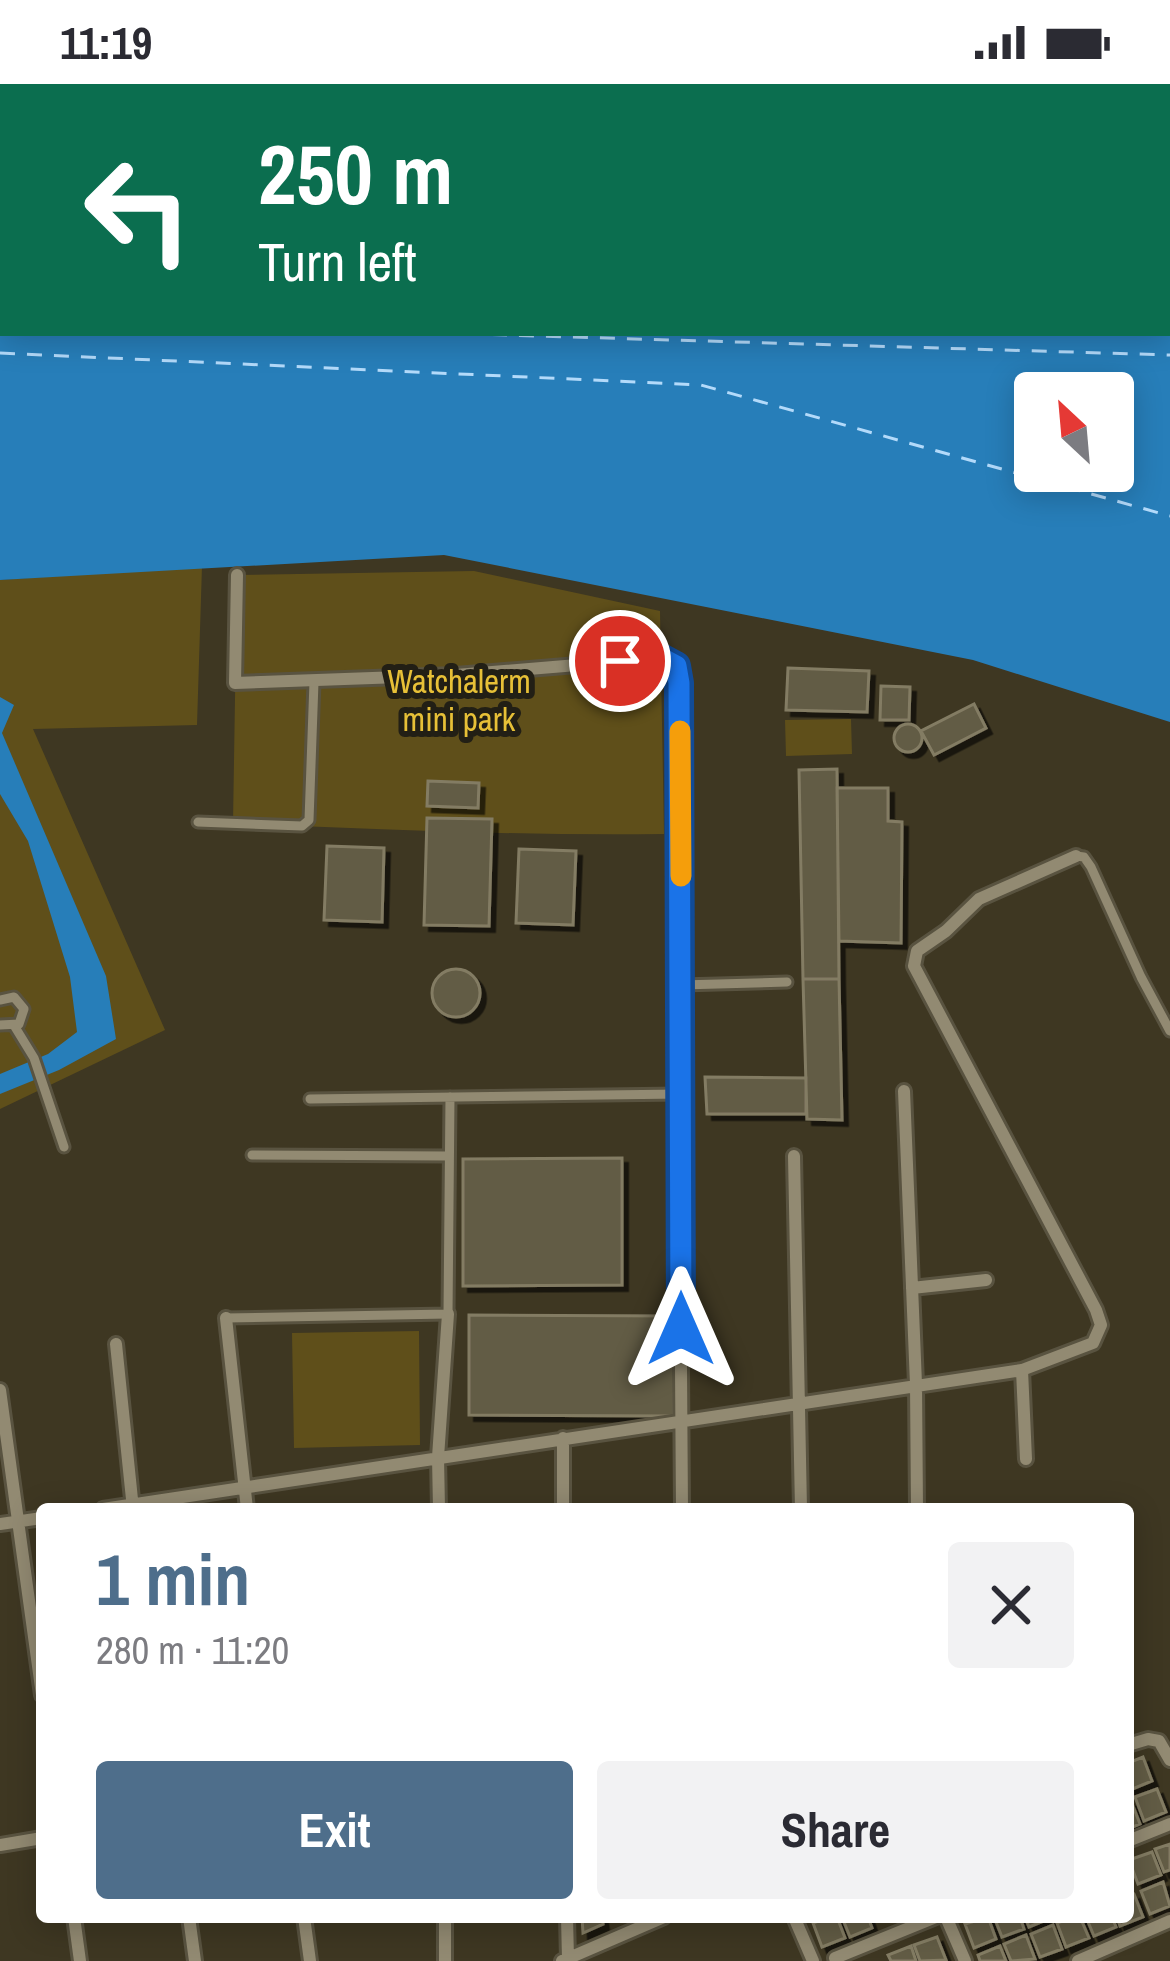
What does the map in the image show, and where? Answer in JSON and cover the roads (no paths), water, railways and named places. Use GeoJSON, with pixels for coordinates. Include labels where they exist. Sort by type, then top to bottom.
{"type":"FeatureCollection","features":[{"type":"Feature","properties":{"kind":"street"},"geometry":{"type":"LineString","coordinates":[[237,575],[235,683],[314,682],[661,658],[676,666],[682,1503]]}},
{"type":"Feature","properties":{"kind":"street"},"geometry":{"type":"LineString","coordinates":[[155,1503],[1022,1370],[1094,1343],[1101,1325],[914,966],[917,951],[979,899],[1076,856]]}},
{"type":"Feature","properties":{"kind":"street"},"geometry":{"type":"LineString","coordinates":[[904,1091],[917,1503]]}},
{"type":"Feature","properties":{"kind":"street"},"geometry":{"type":"LineString","coordinates":[[794,1156],[801,1503]]}},
{"type":"Feature","properties":{"kind":"street"},"geometry":{"type":"LineString","coordinates":[[912,1288],[986,1280]]}},
{"type":"Feature","properties":{"kind":"street"},"geometry":{"type":"LineString","coordinates":[[439,1503],[448,1314]]}},
{"type":"Feature","properties":{"kind":"street"},"geometry":{"type":"LineString","coordinates":[[226,1318],[246,1503]]}},
{"type":"Feature","properties":{"kind":"street"},"geometry":{"type":"LineString","coordinates":[[116,1344],[133,1503]]}},
{"type":"Feature","properties":{"kind":"street"},"geometry":{"type":"LineString","coordinates":[[1022,1370],[1026,1459]]}},
{"type":"Feature","properties":{"kind":"street"},"geometry":{"type":"LineString","coordinates":[[0,1390],[36,1653]]}},
{"type":"Feature","properties":{"kind":"street"},"geometry":{"type":"LineString","coordinates":[[562,1438],[563,1503]]}},
{"type":"Feature","properties":{"kind":"street"},"geometry":{"type":"LineString","coordinates":[[0,1524],[36,1519]]}},
{"type":"Feature","properties":{"kind":"street"},"geometry":{"type":"LineString","coordinates":[[1134,1743],[1159,1742],[1170,1760]]}},
{"type":"Feature","properties":{"kind":"street"},"geometry":{"type":"LineString","coordinates":[[1134,1839],[1170,1824]]}},
{"type":"Feature","properties":{"kind":"street"},"geometry":{"type":"LineString","coordinates":[[0,1845],[36,1839]]}},
{"type":"Feature","properties":{"kind":"street"},"geometry":{"type":"LineString","coordinates":[[1078,1961],[1170,1921]]}},
{"type":"Feature","properties":{"kind":"street"},"geometry":{"type":"LineString","coordinates":[[75,1923],[80,1961]]}},
{"type":"Feature","properties":{"kind":"street"},"geometry":{"type":"LineString","coordinates":[[190,1923],[195,1961]]}},
{"type":"Feature","properties":{"kind":"street"},"geometry":{"type":"LineString","coordinates":[[305,1923],[310,1961]]}},
{"type":"Feature","properties":{"kind":"street"},"geometry":{"type":"LineString","coordinates":[[445,1923],[445,1961]]}},
{"type":"Feature","properties":{"kind":"street"},"geometry":{"type":"LineString","coordinates":[[567,1923],[565,1960],[585,1957],[652,1923]]}},
{"type":"Feature","properties":{"kind":"street"},"geometry":{"type":"LineString","coordinates":[[797,1923],[814,1961]]}},
{"type":"Feature","properties":{"kind":"street"},"geometry":{"type":"LineString","coordinates":[[835,1958],[921,1923]]}},
{"type":"Feature","properties":{"kind":"street"},"geometry":{"type":"LineString","coordinates":[[948,1923],[964,1961]]}},
{"type":"Feature","properties":{"kind":"street"},"geometry":{"type":"LineString","coordinates":[[1112,1947],[1119,1961]]}},
{"type":"Feature","properties":{"kind":"lane"},"geometry":{"type":"LineString","coordinates":[[198,822],[302,826],[309,820],[314,682]]}},
{"type":"Feature","properties":{"kind":"lane"},"geometry":{"type":"LineString","coordinates":[[1076,856],[1084,857],[1090,868],[1170,1031]]}},
{"type":"Feature","properties":{"kind":"lane"},"geometry":{"type":"LineString","coordinates":[[681,985],[787,982]]}},
{"type":"Feature","properties":{"kind":"lane"},"geometry":{"type":"LineString","coordinates":[[0,1000],[14,998],[22,1004],[24,1015],[15,1027]]}},
{"type":"Feature","properties":{"kind":"lane"},"geometry":{"type":"LineString","coordinates":[[0,1025],[15,1027]]}},
{"type":"Feature","properties":{"kind":"lane"},"geometry":{"type":"LineString","coordinates":[[15,1027],[34,1058],[64,1147]]}},
{"type":"Feature","properties":{"kind":"lane"},"geometry":{"type":"LineString","coordinates":[[310,1099],[680,1094]]}},
{"type":"Feature","properties":{"kind":"lane"},"geometry":{"type":"LineString","coordinates":[[226,1318],[448,1314],[450,1097]]}},
{"type":"Feature","properties":{"kind":"lane"},"geometry":{"type":"LineString","coordinates":[[253,1156],[449,1156]]}},
{"type":"Feature","properties":{"kind":"water"},"geometry":{"type":"Polygon","coordinates":[[[0,336],[1170,336],[1170,722],[973,660],[444,555],[0,580],[0,336]]]}},
{"type":"Feature","properties":{"kind":"water"},"geometry":{"type":"Polygon","coordinates":[[[0,697],[14,705],[2,733],[106,976],[116,1039],[0,1094],[0,1074],[48,1054],[77,1032],[70,977],[28,841],[0,794],[0,697]]]}},
{"type":"Feature","properties":{"kind":"park label","name":"Watchalerm mini park"},"geometry":{"type":"Point","coordinates":[459,700]}}]}
